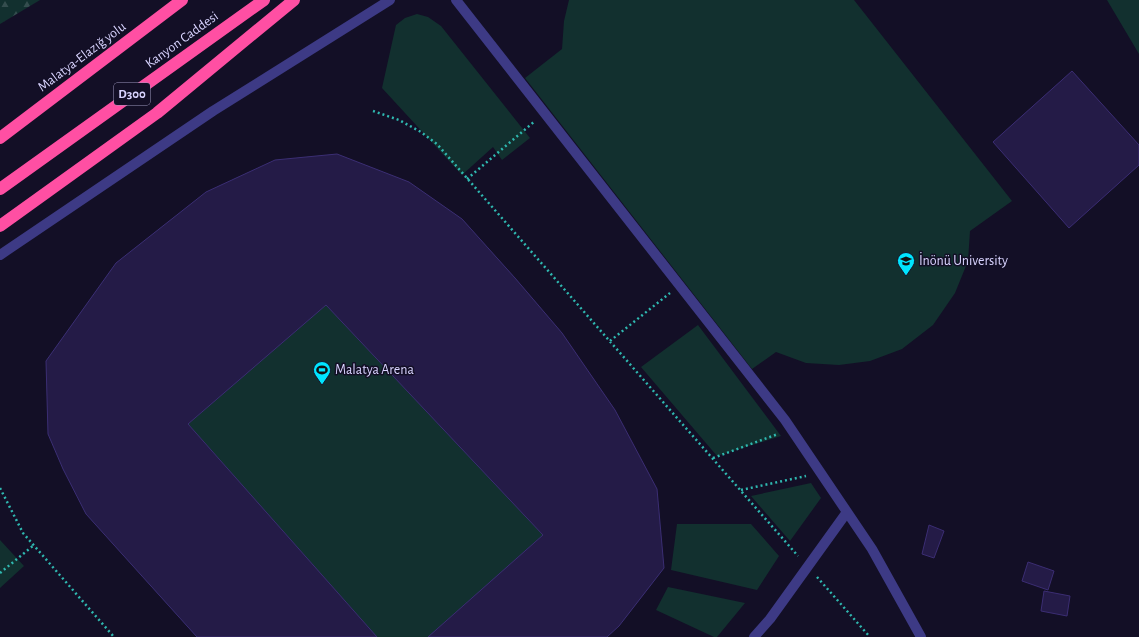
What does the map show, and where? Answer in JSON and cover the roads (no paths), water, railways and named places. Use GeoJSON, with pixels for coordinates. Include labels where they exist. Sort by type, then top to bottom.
{"type":"FeatureCollection","features":[{"type":"Feature","properties":{"kind":"highway","name":"Malatya-Elazığ yolu"},"geometry":{"type":"LineString","coordinates":[[4,134],[182,0]]}},
{"type":"Feature","properties":{"kind":"highway","name":"Kanyon Caddesi"},"geometry":{"type":"LineString","coordinates":[[0,189],[264,0]]}},
{"type":"Feature","properties":{"kind":"highway"},"geometry":{"type":"LineString","coordinates":[[0,226],[156,113],[294,0]]}},
{"type":"Feature","properties":{"kind":"street"},"geometry":{"type":"LineString","coordinates":[[0,255],[213,111],[390,0]]}},
{"type":"Feature","properties":{"kind":"street"},"geometry":{"type":"LineString","coordinates":[[456,0],[791,430],[872,549],[921,637]]}},
{"type":"Feature","properties":{"kind":"street"},"geometry":{"type":"LineString","coordinates":[[754,637],[770,618],[847,512]]}},
{"type":"Feature","properties":{"kind":"place","name":"İnönü University"},"geometry":{"type":"Point","coordinates":[906,276]}},
{"type":"Feature","properties":{"kind":"place","name":"Malatya Arena"},"geometry":{"type":"Point","coordinates":[322,385]}}]}
